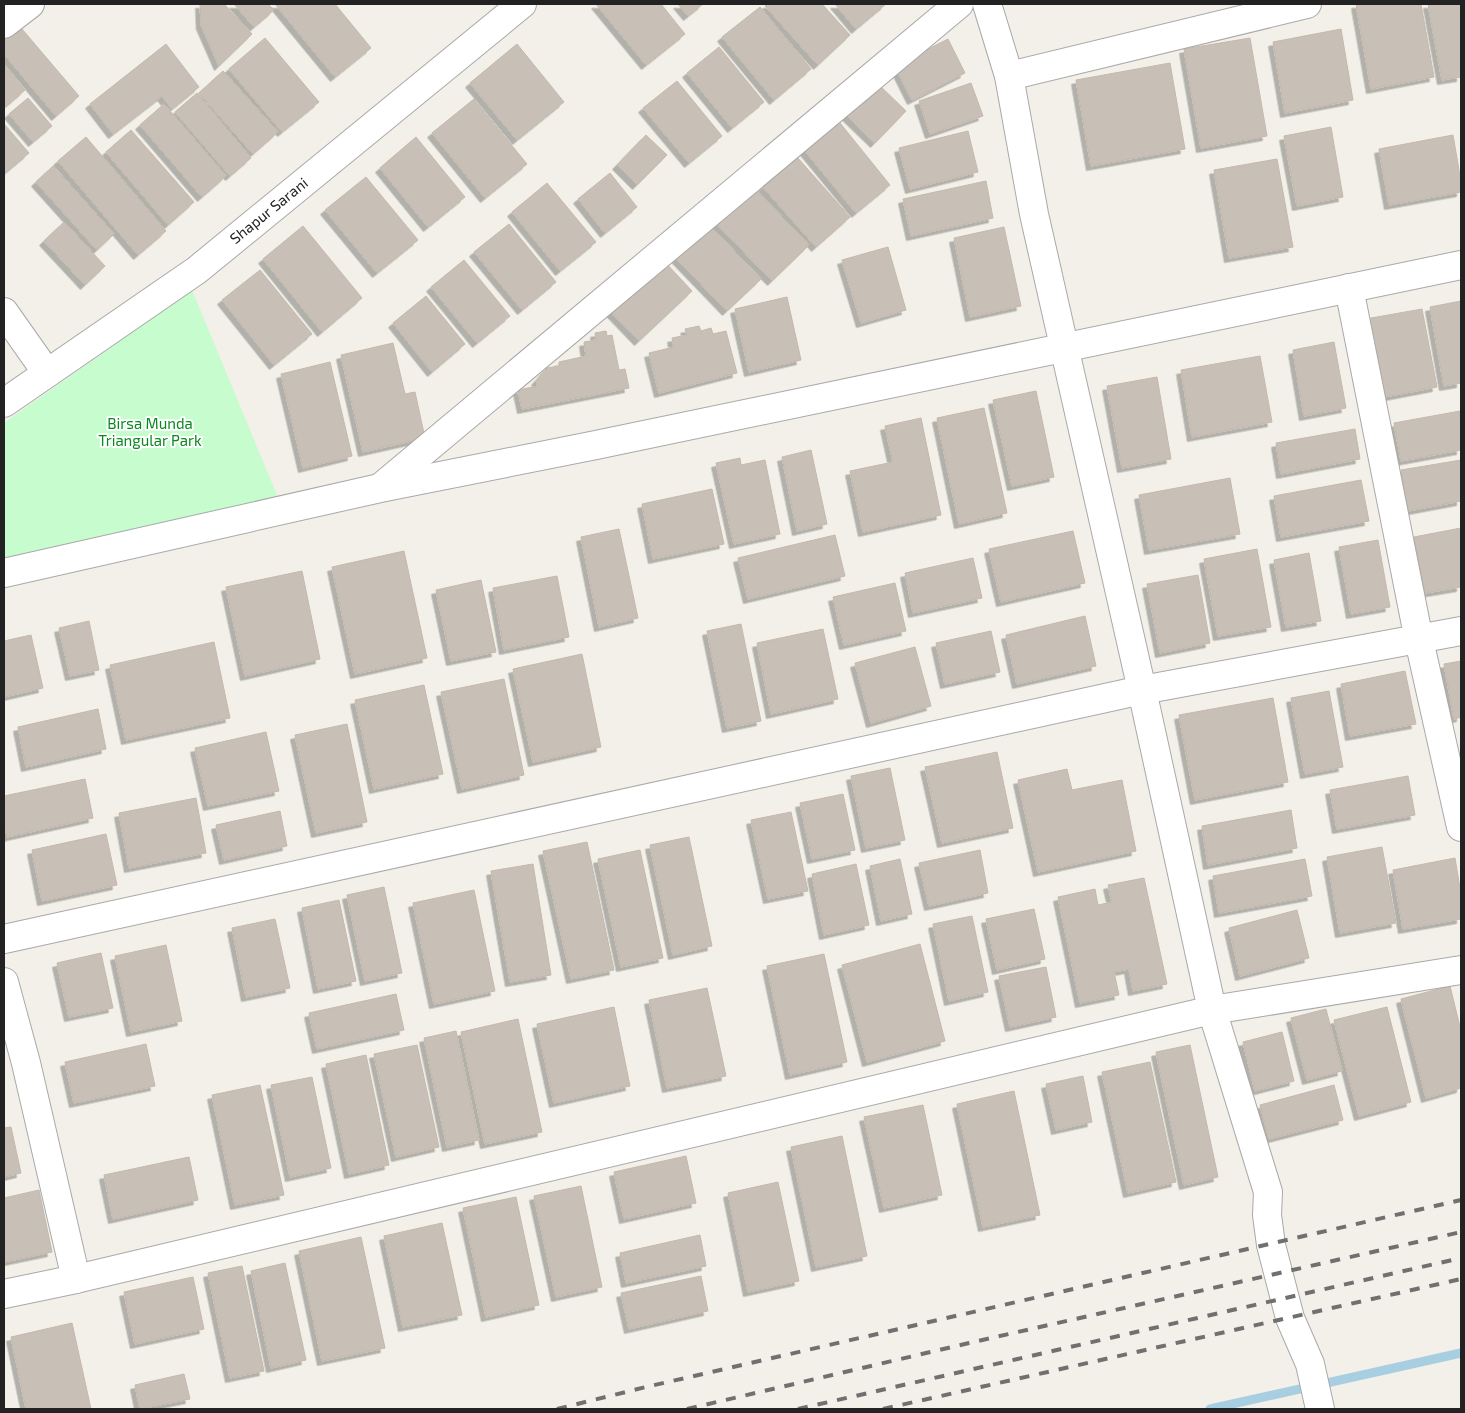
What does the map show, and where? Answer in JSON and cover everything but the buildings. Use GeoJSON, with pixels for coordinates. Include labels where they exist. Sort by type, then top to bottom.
{"type":"FeatureCollection","features":[{"type":"Feature","properties":{"kind":"street"},"geometry":{"type":"LineString","coordinates":[[4,24],[30,4]]}},
{"type":"Feature","properties":{"kind":"street","name":"Shapur Sarani"},"geometry":{"type":"LineString","coordinates":[[4,403],[197,270],[522,4]]}},
{"type":"Feature","properties":{"kind":"street"},"geometry":{"type":"LineString","coordinates":[[380,488],[959,4]]}},
{"type":"Feature","properties":{"kind":"street"},"geometry":{"type":"LineString","coordinates":[[987,4],[1009,76],[1034,214],[1063,348],[1142,690],[1212,1010],[1268,1192],[1267,1215],[1271,1245],[1290,1318],[1310,1364],[1320,1408]]}},
{"type":"Feature","properties":{"kind":"street"},"geometry":{"type":"LineString","coordinates":[[1009,76],[1307,4]]}},
{"type":"Feature","properties":{"kind":"street"},"geometry":{"type":"LineString","coordinates":[[4,573],[380,488],[616,441],[1461,264]]}},
{"type":"Feature","properties":{"kind":"street"},"geometry":{"type":"LineString","coordinates":[[1349,288],[1419,640],[1461,827]]}},
{"type":"Feature","properties":{"kind":"street"},"geometry":{"type":"LineString","coordinates":[[4,312],[47,373]]}},
{"type":"Feature","properties":{"kind":"street"},"geometry":{"type":"LineString","coordinates":[[4,939],[1142,690],[1461,631]]}},
{"type":"Feature","properties":{"kind":"street"},"geometry":{"type":"LineString","coordinates":[[4,1294],[76,1279],[1212,1010],[1461,970]]}},
{"type":"Feature","properties":{"kind":"street"},"geometry":{"type":"LineString","coordinates":[[4,982],[26,1063],[76,1279]]}},
{"type":"Feature","properties":{"kind":"green space","name":"Birsa Munda Triangular Park"},"geometry":{"type":"Polygon","coordinates":[[[192,290],[279,500],[4,559],[4,423],[192,290]]]}},
{"type":"Feature","properties":{"kind":"waterway"},"geometry":{"type":"LineString","coordinates":[[1210,1409],[1461,1353]]}},
{"type":"Feature","properties":{"kind":"railway"},"geometry":{"type":"LineString","coordinates":[[557,1409],[1461,1200]]}},
{"type":"Feature","properties":{"kind":"railway"},"geometry":{"type":"LineString","coordinates":[[687,1409],[1461,1232]]}},
{"type":"Feature","properties":{"kind":"railway"},"geometry":{"type":"LineString","coordinates":[[798,1409],[1461,1258]]}},
{"type":"Feature","properties":{"kind":"railway"},"geometry":{"type":"LineString","coordinates":[[883,1409],[1461,1279]]}}]}
